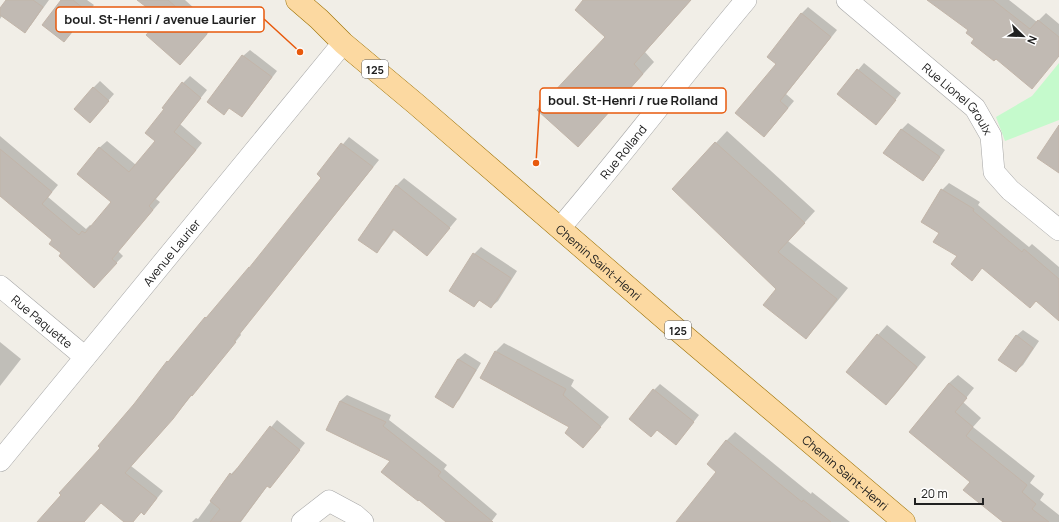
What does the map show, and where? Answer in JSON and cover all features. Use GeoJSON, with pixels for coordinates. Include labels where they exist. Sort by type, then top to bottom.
{"type":"FeatureCollection","features":[{"type":"Feature","properties":{"kind":"main road","name":"Chemin Saint-Henri"},"geometry":{"type":"LineString","coordinates":[[297,0],[343,43],[904,522]]}},
{"type":"Feature","properties":{"kind":"street","name":"Rue Rolland"},"geometry":{"type":"LineString","coordinates":[[560,228],[708,44],[746,0]]}},
{"type":"Feature","properties":{"kind":"street","name":"Rue Lionel Groulx"},"geometry":{"type":"LineString","coordinates":[[847,0],[974,108],[991,136],[994,172],[1010,190],[1059,230]]}},
{"type":"Feature","properties":{"kind":"street","name":"Avenue Laurier"},"geometry":{"type":"LineString","coordinates":[[0,461],[343,43]]}},
{"type":"Feature","properties":{"kind":"street","name":"Rue Paquette"},"geometry":{"type":"LineString","coordinates":[[0,286],[85,357]]}},
{"type":"Feature","properties":{"kind":"street"},"geometry":{"type":"LineString","coordinates":[[302,522],[329,501],[355,515],[363,522]]}},
{"type":"Feature","properties":{"kind":"green space"},"geometry":{"type":"Polygon","coordinates":[[[1059,63],[1059,120],[1005,141],[996,117],[1032,96],[1059,63]]]}},
{"type":"Feature","properties":{"kind":"building"},"geometry":{"type":"Polygon","coordinates":[[[6,0],[33,0],[43,7],[25,33],[0,15],[0,8],[6,0]]]}},
{"type":"Feature","properties":{"kind":"building"},"geometry":{"type":"Polygon","coordinates":[[[61,0],[73,0],[88,12],[64,42],[42,25],[61,0]]]}},
{"type":"Feature","properties":{"kind":"building"},"geometry":{"type":"Polygon","coordinates":[[[137,0],[168,0],[207,34],[180,65],[146,35],[161,18],[137,0]]]}},
{"type":"Feature","properties":{"kind":"building"},"geometry":{"type":"Polygon","coordinates":[[[583,0],[691,0],[634,64],[643,74],[578,147],[537,110],[605,37],[575,10],[583,0]]]}},
{"type":"Feature","properties":{"kind":"building"},"geometry":{"type":"Polygon","coordinates":[[[927,0],[993,0],[1030,29],[1038,20],[1059,37],[1059,56],[1032,89],[996,59],[994,61],[971,43],[974,39],[966,33],[968,30],[927,0]]]}},
{"type":"Feature","properties":{"kind":"building"},"geometry":{"type":"Polygon","coordinates":[[[801,13],[831,37],[780,101],[788,108],[764,137],[735,113],[776,64],[767,57],[801,13]]]}},
{"type":"Feature","properties":{"kind":"building"},"geometry":{"type":"Polygon","coordinates":[[[242,55],[272,77],[242,117],[229,108],[224,115],[207,102],[242,55]]]}},
{"type":"Feature","properties":{"kind":"building"},"geometry":{"type":"Polygon","coordinates":[[[857,69],[896,100],[876,125],[837,94],[857,69]]]}},
{"type":"Feature","properties":{"kind":"building"},"geometry":{"type":"Polygon","coordinates":[[[182,82],[201,98],[174,132],[196,150],[149,206],[153,210],[112,259],[117,263],[94,288],[59,256],[61,253],[49,244],[52,240],[0,196],[0,149],[52,192],[42,204],[79,235],[82,231],[85,233],[111,202],[77,174],[99,147],[129,172],[155,141],[145,133],[164,109],[162,108],[182,82]]]}},
{"type":"Feature","properties":{"kind":"building"},"geometry":{"type":"Polygon","coordinates":[[[93,87],[109,101],[90,123],[74,109],[93,87]]]}},
{"type":"Feature","properties":{"kind":"building"},"geometry":{"type":"Polygon","coordinates":[[[1059,125],[1059,173],[1037,158],[1059,125]]]}},
{"type":"Feature","properties":{"kind":"building"},"geometry":{"type":"Polygon","coordinates":[[[901,129],[940,157],[923,181],[883,153],[901,129]]]}},
{"type":"Feature","properties":{"kind":"building"},"geometry":{"type":"Polygon","coordinates":[[[715,142],[805,223],[778,252],[837,299],[806,339],[763,305],[776,289],[672,189],[715,142]]]}},
{"type":"Feature","properties":{"kind":"building"},"geometry":{"type":"Polygon","coordinates":[[[341,143],[373,167],[234,341],[236,342],[192,396],[191,395],[173,419],[125,473],[157,498],[144,515],[141,512],[133,522],[124,522],[101,503],[84,522],[37,522],[61,495],[59,493],[100,448],[98,446],[134,404],[167,361],[168,362],[205,317],[206,318],[249,268],[321,178],[317,174],[341,143]]]}},
{"type":"Feature","properties":{"kind":"building"},"geometry":{"type":"Polygon","coordinates":[[[396,185],[450,228],[427,256],[393,229],[377,253],[358,240],[396,185]]]}},
{"type":"Feature","properties":{"kind":"building"},"geometry":{"type":"Polygon","coordinates":[[[941,189],[974,209],[973,211],[1022,252],[1024,249],[1059,279],[1059,321],[1036,301],[1030,308],[982,268],[972,281],[951,264],[957,256],[933,242],[939,233],[921,222],[941,189]]]}},
{"type":"Feature","properties":{"kind":"building"},"geometry":{"type":"Polygon","coordinates":[[[473,253],[511,278],[491,308],[479,300],[474,307],[449,291],[473,253]]]}},
{"type":"Feature","properties":{"kind":"building"},"geometry":{"type":"Polygon","coordinates":[[[877,334],[917,367],[886,405],[846,372],[877,334]]]}},
{"type":"Feature","properties":{"kind":"building"},"geometry":{"type":"Polygon","coordinates":[[[1016,335],[1033,348],[1016,372],[998,360],[1016,335]]]}},
{"type":"Feature","properties":{"kind":"building"},"geometry":{"type":"Polygon","coordinates":[[[495,351],[566,389],[563,395],[601,427],[583,448],[565,433],[569,427],[480,378],[495,351]]]}},
{"type":"Feature","properties":{"kind":"building"},"geometry":{"type":"Polygon","coordinates":[[[458,359],[476,370],[453,408],[435,397],[458,359]]]}},
{"type":"Feature","properties":{"kind":"building"},"geometry":{"type":"Polygon","coordinates":[[[949,383],[967,398],[955,412],[973,427],[966,436],[1027,485],[1022,492],[1036,504],[1032,509],[1049,522],[1003,522],[963,490],[970,482],[909,432],[949,383]]]}},
{"type":"Feature","properties":{"kind":"building"},"geometry":{"type":"Polygon","coordinates":[[[653,389],[694,422],[676,445],[657,430],[651,437],[629,419],[653,389]]]}},
{"type":"Feature","properties":{"kind":"building"},"geometry":{"type":"Polygon","coordinates":[[[340,401],[386,422],[383,426],[441,472],[438,476],[493,522],[446,522],[381,472],[390,461],[326,430],[340,401]]]}},
{"type":"Feature","properties":{"kind":"building"},"geometry":{"type":"Polygon","coordinates":[[[270,426],[300,450],[270,488],[267,486],[240,522],[210,522],[220,509],[210,501],[230,473],[232,475],[270,426]]]}},
{"type":"Feature","properties":{"kind":"building"},"geometry":{"type":"Polygon","coordinates":[[[726,440],[802,502],[803,500],[831,522],[676,522],[716,472],[707,464],[726,440]]]}},
{"type":"Feature","properties":{"kind":"place","name":"boul. St-Henri / avenue Laurier"},"geometry":{"type":"Point","coordinates":[300,52]}},
{"type":"Feature","properties":{"kind":"place","name":"boul. St-Henri / rue Rolland"},"geometry":{"type":"Point","coordinates":[536,163]}}]}
